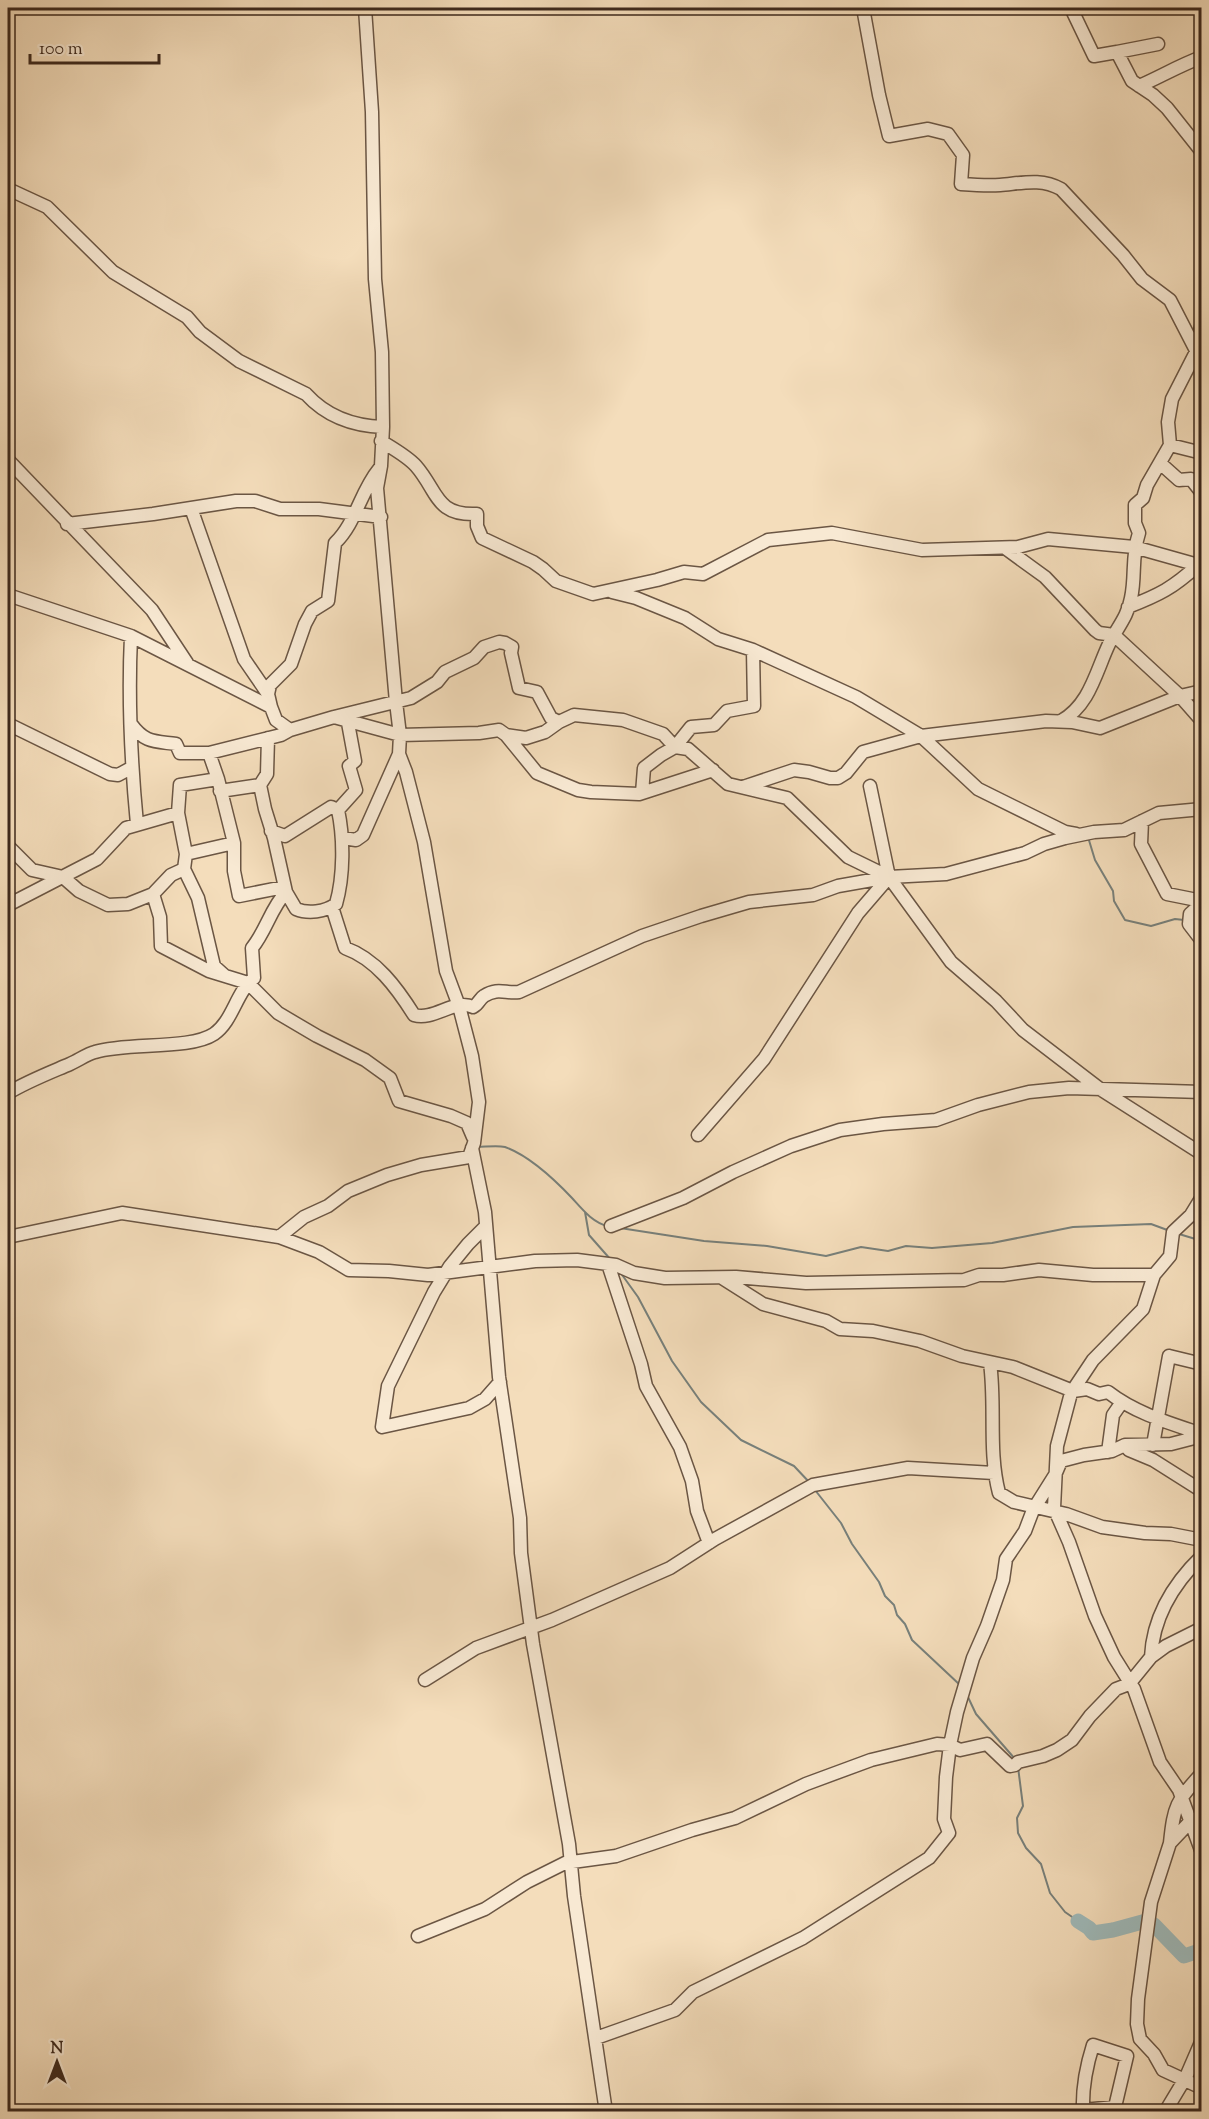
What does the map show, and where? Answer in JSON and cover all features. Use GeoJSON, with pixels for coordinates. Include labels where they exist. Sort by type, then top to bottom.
{"type":"FeatureCollection","features":[{"type":"Feature","properties":{"kind":"street"},"geometry":{"type":"LineString","coordinates":[[343,838],[357,840],[363,835],[399,754],[400,735],[377,485],[381,466],[383,427],[382,352],[375,279],[372,112],[365,8]]}},
{"type":"Feature","properties":{"kind":"street"},"geometry":{"type":"LineString","coordinates":[[863,8],[889,136],[928,129],[948,134],[963,155],[961,184],[999,185],[1031,181],[1049,183],[1061,189],[1123,255],[1142,279],[1170,300],[1199,357]]}},
{"type":"Feature","properties":{"kind":"street"},"geometry":{"type":"LineString","coordinates":[[1071,8],[1094,56],[1158,44]]}},
{"type":"Feature","properties":{"kind":"street"},"geometry":{"type":"LineString","coordinates":[[1118,52],[1132,81],[1153,94],[1167,108],[1202,152]]}},
{"type":"Feature","properties":{"kind":"street"},"geometry":{"type":"LineString","coordinates":[[1139,86],[1167,74],[1184,63],[1202,57]]}},
{"type":"Feature","properties":{"kind":"street"},"geometry":{"type":"LineString","coordinates":[[8,189],[46,207],[113,272],[187,317],[200,332],[239,361],[306,394],[312,402],[329,414],[368,427],[383,427]]}},
{"type":"Feature","properties":{"kind":"street"},"geometry":{"type":"LineString","coordinates":[[1060,722],[1074,713],[1092,687],[1132,596],[1134,547],[1139,533],[1135,523],[1135,505],[1143,498],[1147,485],[1170,445],[1168,422],[1172,399],[1199,357],[1202,322]]}},
{"type":"Feature","properties":{"kind":"street"},"geometry":{"type":"LineString","coordinates":[[381,441],[415,465],[444,507],[461,515],[477,514],[477,526],[482,538],[533,562],[556,581],[593,594],[684,572],[704,574],[768,540],[832,533],[922,550],[1018,548],[1045,539],[1134,547],[1199,568]]}},
{"type":"Feature","properties":{"kind":"street"},"geometry":{"type":"LineString","coordinates":[[1170,445],[1202,453]]}},
{"type":"Feature","properties":{"kind":"street"},"geometry":{"type":"LineString","coordinates":[[8,460],[152,610],[187,663]]}},
{"type":"Feature","properties":{"kind":"street"},"geometry":{"type":"LineString","coordinates":[[1160,463],[1179,480],[1191,479],[1202,493]]}},
{"type":"Feature","properties":{"kind":"street"},"geometry":{"type":"LineString","coordinates":[[269,701],[271,682],[292,662],[312,611],[328,601],[335,543],[345,534],[368,482],[381,466]]}},
{"type":"Feature","properties":{"kind":"street"},"geometry":{"type":"LineString","coordinates":[[67,524],[250,501],[280,509],[319,509],[381,517]]}},
{"type":"Feature","properties":{"kind":"street"},"geometry":{"type":"LineString","coordinates":[[191,508],[244,658],[269,701],[276,720],[290,730]]}},
{"type":"Feature","properties":{"kind":"street"},"geometry":{"type":"LineString","coordinates":[[1005,548],[1045,577],[1095,630],[1114,635],[1180,696],[1202,721]]}},
{"type":"Feature","properties":{"kind":"street"},"geometry":{"type":"LineString","coordinates":[[1128,607],[1163,593],[1199,568]]}},
{"type":"Feature","properties":{"kind":"street"},"geometry":{"type":"LineString","coordinates":[[609,591],[636,598],[685,618],[718,639],[753,650],[856,697],[921,736],[978,789],[1065,832],[1080,835]]}},
{"type":"Feature","properties":{"kind":"street"},"geometry":{"type":"LineString","coordinates":[[8,595],[131,636],[269,701]]}},
{"type":"Feature","properties":{"kind":"street"},"geometry":{"type":"LineString","coordinates":[[131,636],[129,679],[131,768],[137,824]]}},
{"type":"Feature","properties":{"kind":"street"},"geometry":{"type":"LineString","coordinates":[[131,724],[148,741],[176,744],[179,752],[209,753],[280,735],[334,717],[396,702],[423,692],[445,672],[474,658],[484,647],[499,642],[509,644],[512,648],[511,653],[519,688],[537,692],[551,718],[559,722]]}},
{"type":"Feature","properties":{"kind":"street"},"geometry":{"type":"LineString","coordinates":[[642,793],[644,768],[661,754],[675,747],[691,727],[714,724],[727,711],[754,706],[753,650]]}},
{"type":"Feature","properties":{"kind":"street"},"geometry":{"type":"LineString","coordinates":[[743,787],[794,770],[838,778],[846,773],[863,752],[921,736],[1046,721],[1100,728],[1180,696],[1202,691]]}},
{"type":"Feature","properties":{"kind":"street"},"geometry":{"type":"LineString","coordinates":[[506,735],[526,738],[534,736],[574,715],[623,720],[663,734],[675,747],[688,749],[723,781],[787,798],[846,856],[888,877]]}},
{"type":"Feature","properties":{"kind":"street"},"geometry":{"type":"LineString","coordinates":[[334,717],[348,723],[400,735],[479,733],[499,730],[506,735],[533,770],[546,778],[591,792],[633,795],[713,770]]}},
{"type":"Feature","properties":{"kind":"street"},"geometry":{"type":"LineString","coordinates":[[338,810],[356,790],[349,766],[354,760],[348,723]]}},
{"type":"Feature","properties":{"kind":"street"},"geometry":{"type":"LineString","coordinates":[[8,724],[110,774],[118,775],[131,768]]}},
{"type":"Feature","properties":{"kind":"street"},"geometry":{"type":"LineString","coordinates":[[268,738],[267,774],[260,785],[285,889],[298,910],[308,912],[336,904],[343,838],[338,810]]}},
{"type":"Feature","properties":{"kind":"street"},"geometry":{"type":"LineString","coordinates":[[209,753],[234,843],[234,870],[239,896],[285,889]]}},
{"type":"Feature","properties":{"kind":"street"},"geometry":{"type":"LineString","coordinates":[[279,1237],[304,1217],[328,1206],[348,1191],[387,1175],[421,1165],[470,1157],[479,1102],[472,1056],[459,1006],[446,971],[424,842],[406,772],[399,754]]}},
{"type":"Feature","properties":{"kind":"street"},"geometry":{"type":"LineString","coordinates":[[228,978],[214,966],[198,898],[184,869],[186,854],[178,813],[180,785],[260,785]]}},
{"type":"Feature","properties":{"kind":"street"},"geometry":{"type":"LineString","coordinates":[[870,786],[888,877],[951,962],[996,1001],[1023,1029],[1100,1089],[1202,1154]]}},
{"type":"Feature","properties":{"kind":"street"},"geometry":{"type":"LineString","coordinates":[[271,831],[283,837],[331,807],[338,810]]}},
{"type":"Feature","properties":{"kind":"street"},"geometry":{"type":"LineString","coordinates":[[332,906],[345,948],[367,959],[400,993],[414,1015],[418,1017],[466,1004],[475,1006],[484,996],[501,990],[519,992],[642,936],[749,902],[813,895],[838,886],[888,877],[945,874],[1025,853],[1044,844],[1080,835],[1124,830],[1159,813],[1202,809]]}},
{"type":"Feature","properties":{"kind":"street"},"geometry":{"type":"LineString","coordinates":[[8,905],[98,859],[126,828],[178,813]]}},
{"type":"Feature","properties":{"kind":"street"},"geometry":{"type":"LineString","coordinates":[[1142,821],[1141,844],[1167,894],[1202,902]]}},
{"type":"Feature","properties":{"kind":"street"},"geometry":{"type":"LineString","coordinates":[[186,854],[234,843]]}},
{"type":"Feature","properties":{"kind":"street"},"geometry":{"type":"LineString","coordinates":[[8,846],[32,870],[63,877],[79,891],[108,905],[128,904],[153,894],[171,875],[184,869]]}},
{"type":"Feature","properties":{"kind":"street"},"geometry":{"type":"LineString","coordinates":[[698,1135],[764,1059],[858,913],[888,877]]}},
{"type":"Feature","properties":{"kind":"street"},"geometry":{"type":"LineString","coordinates":[[8,1093],[35,1077],[94,1052],[117,1047],[198,1040],[212,1035],[227,1020],[248,983],[254,978],[252,948],[261,937],[285,889]]}},
{"type":"Feature","properties":{"kind":"street"},"geometry":{"type":"LineString","coordinates":[[153,894],[160,917],[161,946],[177,956],[228,978],[248,983],[278,1013],[317,1036],[366,1060],[390,1078],[399,1101],[467,1123],[473,1144],[486,1226],[500,1382],[520,1518],[521,1553],[530,1628],[562,1797],[606,2112]]}},
{"type":"Feature","properties":{"kind":"street"},"geometry":{"type":"LineString","coordinates":[[1202,902],[1190,914],[1189,924],[1202,941]]}},
{"type":"Feature","properties":{"kind":"street"},"geometry":{"type":"LineString","coordinates":[[611,1226],[682,1198],[791,1146],[840,1130],[936,1120],[978,1105],[1029,1092],[1069,1088],[1202,1092]]}},
{"type":"Feature","properties":{"kind":"street"},"geometry":{"type":"LineString","coordinates":[[1202,1197],[1191,1215],[1173,1232],[1170,1256],[1154,1275],[1143,1308],[1093,1360],[1072,1391],[1057,1446],[1054,1508],[1069,1542],[1095,1616],[1114,1657],[1131,1683],[1160,1762],[1181,1796],[1202,1853]]}},
{"type":"Feature","properties":{"kind":"street"},"geometry":{"type":"LineString","coordinates":[[8,1237],[122,1213],[279,1237],[320,1252],[349,1270],[428,1275],[535,1261],[577,1260],[616,1265],[634,1273],[665,1278],[722,1278],[807,1283],[964,1280],[979,1275],[1003,1275],[1039,1270],[1093,1275],[1154,1275]]}},
{"type":"Feature","properties":{"kind":"street"},"geometry":{"type":"LineString","coordinates":[[486,1226],[468,1244],[434,1292],[388,1386],[382,1427],[469,1408],[485,1399],[500,1382]]}},
{"type":"Feature","properties":{"kind":"street"},"geometry":{"type":"LineString","coordinates":[[608,1264],[635,1345],[645,1386],[680,1447],[692,1481],[697,1511],[709,1543]]}},
{"type":"Feature","properties":{"kind":"street"},"geometry":{"type":"LineString","coordinates":[[722,1278],[763,1304],[826,1321],[840,1329],[873,1331],[920,1341],[962,1356],[1013,1367],[1072,1391],[1087,1389],[1099,1394],[1108,1392],[1122,1402],[1159,1419],[1202,1435]]}},
{"type":"Feature","properties":{"kind":"street"},"geometry":{"type":"LineString","coordinates":[[1153,1444],[1169,1356],[1202,1364]]}},
{"type":"Feature","properties":{"kind":"street"},"geometry":{"type":"LineString","coordinates":[[990,1363],[993,1389],[994,1473],[999,1493],[1014,1502],[1056,1512],[1102,1527],[1171,1534],[1202,1540]]}},
{"type":"Feature","properties":{"kind":"street"},"geometry":{"type":"LineString","coordinates":[[1108,1452],[1113,1415],[1122,1402]]}},
{"type":"Feature","properties":{"kind":"street"},"geometry":{"type":"LineString","coordinates":[[596,2038],[675,2010],[693,1992],[803,1938],[929,1858],[949,1833],[944,1819],[950,1745],[973,1658],[1003,1580],[1007,1558],[1025,1531],[1061,1461],[1108,1452],[1125,1445],[1171,1444],[1202,1435]]}},
{"type":"Feature","properties":{"kind":"street"},"geometry":{"type":"LineString","coordinates":[[1125,1445],[1129,1450],[1153,1460],[1202,1491]]}},
{"type":"Feature","properties":{"kind":"street"},"geometry":{"type":"LineString","coordinates":[[425,1680],[476,1648],[552,1620],[670,1568],[709,1543],[813,1485],[908,1468],[994,1473]]}},
{"type":"Feature","properties":{"kind":"street"},"geometry":{"type":"LineString","coordinates":[[1151,1657],[1162,1607],[1174,1587],[1202,1556]]}},
{"type":"Feature","properties":{"kind":"street"},"geometry":{"type":"LineString","coordinates":[[418,1936],[484,1909],[527,1882],[571,1862],[616,1856],[735,1818],[806,1784],[871,1760],[937,1744],[950,1745],[960,1750],[987,1744],[1010,1766],[1038,1758],[1057,1750],[1072,1740],[1090,1716],[1116,1689],[1131,1683],[1151,1657],[1164,1647],[1202,1628]]}},
{"type":"Feature","properties":{"kind":"street"},"geometry":{"type":"LineString","coordinates":[[1202,1773],[1181,1796],[1173,1812],[1170,1843],[1151,1902],[1138,1999],[1137,2024],[1140,2039],[1154,2054],[1163,2070],[1202,2088]]}},
{"type":"Feature","properties":{"kind":"street"},"geometry":{"type":"LineString","coordinates":[[1170,1843],[1190,1823],[1202,1815]]}},
{"type":"Feature","properties":{"kind":"street"},"geometry":{"type":"LineString","coordinates":[[1165,2112],[1184,2079],[1202,2040]]}},
{"type":"Feature","properties":{"kind":"street"},"geometry":{"type":"LineString","coordinates":[[1093,2045],[1127,2056],[1115,2107],[1083,2111],[1085,2070],[1093,2045]]}},
{"type":"Feature","properties":{"kind":"waterway"},"geometry":{"type":"LineString","coordinates":[[1088,837],[1095,860],[1113,891],[1114,901],[1125,920],[1151,926],[1175,919],[1184,920]]}},
{"type":"Feature","properties":{"kind":"waterway"},"geometry":{"type":"LineString","coordinates":[[1193,922],[1202,924]]}},
{"type":"Feature","properties":{"kind":"waterway"},"geometry":{"type":"LineString","coordinates":[[477,1147],[505,1147],[523,1156],[549,1176],[588,1215],[608,1226]]}},
{"type":"Feature","properties":{"kind":"waterway"},"geometry":{"type":"LineString","coordinates":[[585,1212],[589,1235],[611,1260]]}},
{"type":"Feature","properties":{"kind":"waterway"},"geometry":{"type":"LineString","coordinates":[[620,1228],[704,1241],[767,1246],[826,1256],[861,1247],[888,1251],[906,1246],[932,1248],[992,1243],[1073,1227],[1151,1224],[1170,1231]]}},
{"type":"Feature","properties":{"kind":"waterway"},"geometry":{"type":"LineString","coordinates":[[1179,1234],[1202,1241]]}},
{"type":"Feature","properties":{"kind":"waterway"},"geometry":{"type":"LineString","coordinates":[[620,1272],[638,1297],[672,1361],[701,1402],[741,1440],[794,1466],[810,1483]]}},
{"type":"Feature","properties":{"kind":"waterway"},"geometry":{"type":"LineString","coordinates":[[815,1490],[841,1523],[852,1544],[879,1582],[885,1596],[894,1605],[897,1615],[905,1624],[912,1640],[960,1685]]}},
{"type":"Feature","properties":{"kind":"waterway"},"geometry":{"type":"LineString","coordinates":[[967,1695],[976,1714],[1015,1759]]}},
{"type":"Feature","properties":{"kind":"waterway"},"geometry":{"type":"LineString","coordinates":[[1018,1767],[1023,1806],[1017,1818],[1018,1833],[1026,1848],[1041,1864],[1050,1893],[1065,1912],[1078,1921]]}},
{"type":"Feature","properties":{"kind":"waterway"},"geometry":{"type":"LineString","coordinates":[[1078,1921],[1093,1933],[1146,1921],[1154,1925],[1184,1956],[1202,1950]]}}]}
